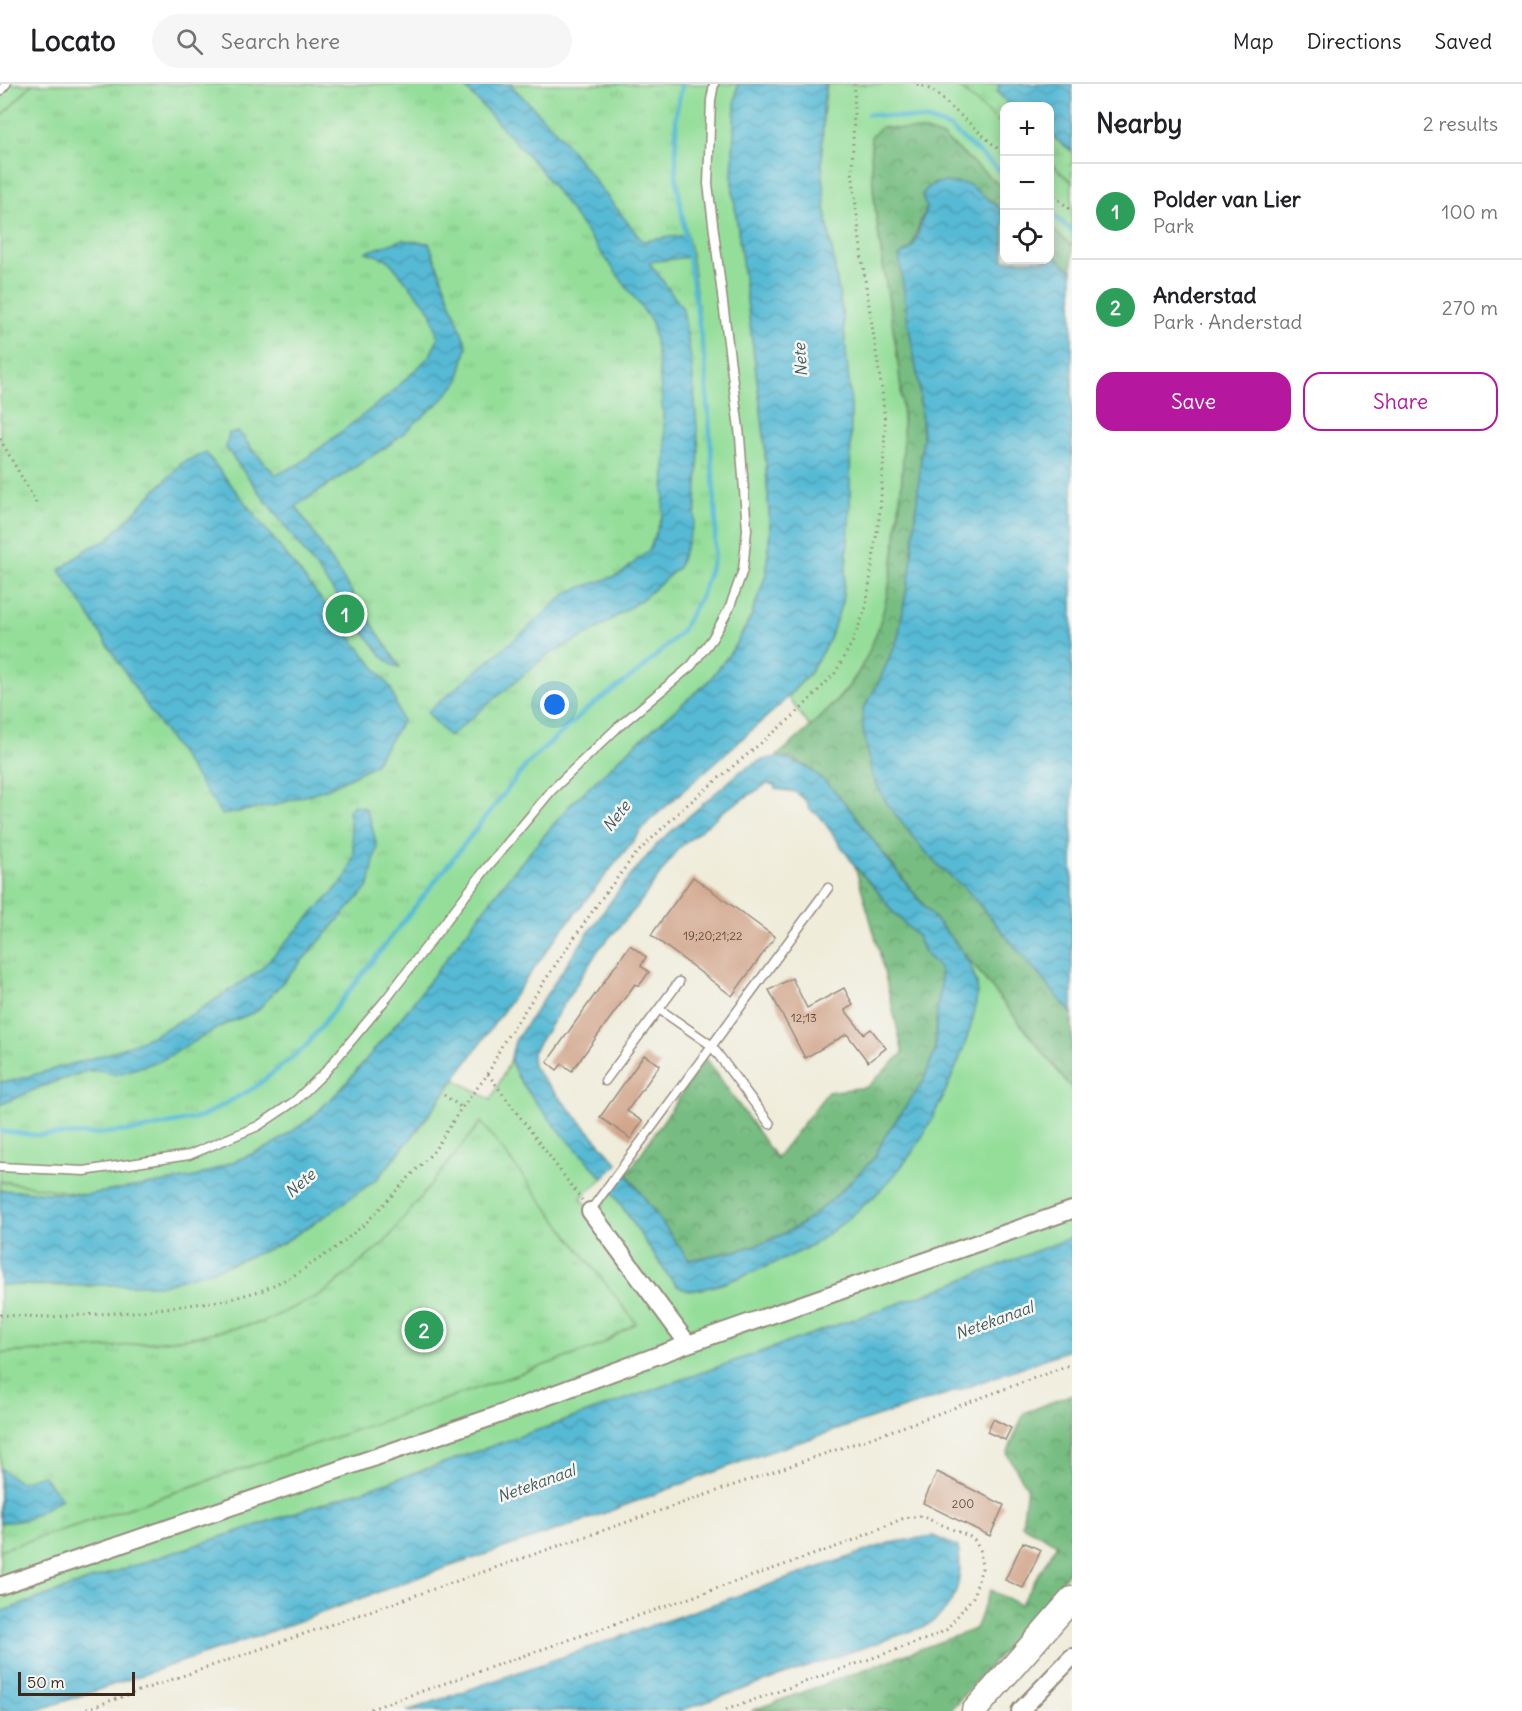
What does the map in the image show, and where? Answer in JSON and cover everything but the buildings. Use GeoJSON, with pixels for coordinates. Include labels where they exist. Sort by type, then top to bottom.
{"type":"FeatureCollection","features":[{"type":"Feature","properties":{"kind":"main road"},"geometry":{"type":"LineString","coordinates":[[974,1711],[1072,1599]]}},
{"type":"Feature","properties":{"kind":"street"},"geometry":{"type":"LineString","coordinates":[[0,1586],[495,1416],[688,1344],[1072,1210]]}},
{"type":"Feature","properties":{"kind":"street"},"geometry":{"type":"LineString","coordinates":[[591,1211],[688,1344]]}},
{"type":"Feature","properties":{"kind":"street"},"geometry":{"type":"LineString","coordinates":[[1020,1711],[1072,1657]]}},
{"type":"Feature","properties":{"kind":"lane"},"geometry":{"type":"LineString","coordinates":[[0,90],[6,84]]}},
{"type":"Feature","properties":{"kind":"lane"},"geometry":{"type":"LineString","coordinates":[[0,1167],[84,1171],[189,1155],[258,1126],[295,1101],[325,1072],[387,999],[485,870],[552,790],[618,728],[691,666],[712,639],[729,609],[742,570],[747,530],[740,437],[708,183],[711,100],[714,84]]}},
{"type":"Feature","properties":{"kind":"lane"},"geometry":{"type":"LineString","coordinates":[[591,1211],[711,1044],[828,888]]}},
{"type":"Feature","properties":{"kind":"lane"},"geometry":{"type":"LineString","coordinates":[[605,1081],[679,982]]}},
{"type":"Feature","properties":{"kind":"lane"},"geometry":{"type":"LineString","coordinates":[[659,1009],[711,1044],[770,1124]]}},
{"type":"Feature","properties":{"kind":"path"},"geometry":{"type":"LineString","coordinates":[[0,1315],[47,1317],[134,1312],[227,1300],[264,1290],[293,1276],[334,1249],[365,1224],[434,1151],[488,1074],[503,1043],[558,960],[634,856],[682,809],[797,714],[835,673],[854,641],[866,607],[880,511],[885,423],[852,170],[855,84]]}},
{"type":"Feature","properties":{"kind":"path"},"geometry":{"type":"LineString","coordinates":[[916,84],[932,90],[1000,150]]}},
{"type":"Feature","properties":{"kind":"path"},"geometry":{"type":"LineString","coordinates":[[1054,195],[1072,211]]}},
{"type":"Feature","properties":{"kind":"path"},"geometry":{"type":"LineString","coordinates":[[0,439],[38,506]]}},
{"type":"Feature","properties":{"kind":"path"},"geometry":{"type":"LineString","coordinates":[[488,1074],[591,1211]]}},
{"type":"Feature","properties":{"kind":"path"},"geometry":{"type":"LineString","coordinates":[[444,1095],[462,1108]]}},
{"type":"Feature","properties":{"kind":"path"},"geometry":{"type":"LineString","coordinates":[[81,1711],[891,1430],[1072,1364]]}},
{"type":"Feature","properties":{"kind":"path"},"geometry":{"type":"LineString","coordinates":[[365,1711],[847,1543],[904,1518],[921,1516],[973,1538],[980,1550],[982,1568],[973,1597],[946,1630],[723,1711]]}},
{"type":"Feature","properties":{"kind":"green space"},"geometry":{"type":"Polygon","coordinates":[[[0,84],[32,84],[0,118],[0,84]]]}},
{"type":"Feature","properties":{"kind":"green space"},"geometry":{"type":"Polygon","coordinates":[[[32,84],[682,84],[676,114],[676,174],[691,252],[705,363],[716,519],[714,558],[701,596],[680,632],[642,669],[587,709],[528,763],[305,1047],[254,1088],[201,1117],[140,1130],[92,1134],[34,1135],[0,1131],[0,118],[32,84]]]}},
{"type":"Feature","properties":{"kind":"green space"},"geometry":{"type":"Polygon","coordinates":[[[682,84],[738,84],[735,102],[732,182],[764,435],[770,530],[766,575],[750,619],[731,652],[708,682],[633,746],[569,806],[405,1013],[342,1088],[310,1119],[269,1147],[196,1177],[85,1195],[0,1181],[0,1131],[34,1135],[140,1130],[305,1047],[528,763],[587,709],[642,669],[681,632],[701,596],[714,559],[716,519],[705,363],[691,252],[676,174],[676,114],[682,84]]]}},
{"type":"Feature","properties":{"kind":"green space"},"geometry":{"type":"Polygon","coordinates":[[[827,84],[955,84],[1000,123],[1000,186],[943,137],[871,137],[875,208],[896,350],[903,421],[900,503],[889,587],[875,638],[860,670],[850,684],[810,727],[788,697],[809,674],[842,602],[847,556],[851,405],[843,318],[825,207],[822,161],[823,116],[827,84]]]}},
{"type":"Feature","properties":{"kind":"green space"},"geometry":{"type":"Polygon","coordinates":[[[955,84],[999,84],[998,93],[1007,102],[1000,102],[1000,123],[955,84]]]}},
{"type":"Feature","properties":{"kind":"green space"},"geometry":{"type":"Polygon","coordinates":[[[881,127],[925,131],[943,137],[1000,186],[1000,210],[968,184],[933,183],[927,209],[921,219],[911,249],[904,252],[908,321],[919,385],[923,436],[911,566],[898,638],[877,686],[863,709],[863,730],[873,778],[888,805],[922,848],[946,873],[966,889],[1072,1014],[1072,1089],[845,804],[808,767],[791,758],[776,757],[835,703],[861,668],[876,635],[893,565],[902,484],[903,420],[896,349],[875,208],[871,137],[881,127]]]}},
{"type":"Feature","properties":{"kind":"green space"},"geometry":{"type":"Polygon","coordinates":[[[1054,138],[1072,151],[1072,182],[1054,166],[1054,138]]]}},
{"type":"Feature","properties":{"kind":"green space"},"geometry":{"type":"Polygon","coordinates":[[[1054,166],[1072,182],[1072,246],[1054,230],[1054,166]]]}},
{"type":"Feature","properties":{"kind":"green space"},"geometry":{"type":"Polygon","coordinates":[[[1054,230],[1072,246],[1072,271],[1054,255],[1054,230]]]}},
{"type":"Feature","properties":{"kind":"green space"},"geometry":{"type":"Polygon","coordinates":[[[855,866],[892,911],[917,936],[924,952],[940,969],[941,988],[937,1008],[935,1051],[923,1082],[885,1136],[874,1158],[836,1196],[802,1224],[769,1241],[736,1251],[688,1260],[627,1174],[706,1058],[776,1158],[828,1092],[867,1087],[903,1053],[879,950],[855,866]]]}},
{"type":"Feature","properties":{"kind":"green space"},"geometry":{"type":"Polygon","coordinates":[[[968,958],[1072,1089],[1072,1237],[934,1291],[561,1422],[0,1612],[0,1550],[597,1347],[635,1322],[481,1123],[385,1242],[324,1293],[263,1322],[188,1338],[105,1348],[0,1353],[0,1285],[91,1286],[229,1265],[281,1244],[327,1215],[378,1178],[455,1079],[491,1100],[511,1059],[518,1078],[558,1128],[603,1178],[581,1198],[596,1218],[611,1190],[677,1286],[689,1291],[718,1285],[774,1262],[872,1199],[911,1154],[943,1097],[962,1053],[976,1001],[977,984],[968,958]]]}},
{"type":"Feature","properties":{"kind":"green space"},"geometry":{"type":"Polygon","coordinates":[[[481,1122],[636,1323],[597,1347],[0,1550],[0,1353],[105,1348],[188,1338],[263,1322],[324,1293],[385,1242],[481,1122]]]}},
{"type":"Feature","properties":{"kind":"green space"},"geometry":{"type":"Polygon","coordinates":[[[0,1181],[85,1195],[0,1190],[0,1181]]]}},
{"type":"Feature","properties":{"kind":"green space"},"geometry":{"type":"Polygon","coordinates":[[[1072,1394],[1072,1567],[1030,1621],[949,1711],[751,1711],[975,1629],[990,1590],[1020,1605],[1057,1544],[1022,1525],[1027,1487],[1007,1454],[1024,1413],[1072,1394]]]}},
{"type":"Feature","properties":{"kind":"water"},"geometry":{"type":"Polygon","coordinates":[[[462,84],[510,84],[557,132],[642,241],[685,235],[688,257],[649,262],[683,309],[692,365],[699,451],[695,521],[678,568],[641,600],[591,633],[546,656],[449,737],[427,712],[568,592],[621,574],[650,549],[663,514],[666,451],[659,368],[652,322],[540,169],[462,84]]]}},
{"type":"Feature","properties":{"kind":"water","name":"Nete"},"geometry":{"type":"Polygon","coordinates":[[[738,84],[826,84],[823,107],[822,161],[825,207],[843,318],[851,405],[850,507],[842,602],[830,639],[809,674],[780,705],[648,822],[555,939],[416,1132],[378,1178],[327,1215],[281,1244],[229,1265],[162,1285],[0,1285],[0,1190],[85,1195],[196,1177],[269,1147],[310,1119],[342,1088],[405,1013],[503,884],[569,806],[633,746],[708,682],[731,652],[750,619],[766,575],[770,530],[764,435],[732,182],[735,102],[738,84]]]}},
{"type":"Feature","properties":{"kind":"water"},"geometry":{"type":"Polygon","coordinates":[[[999,84],[1072,84],[1072,151],[1054,138],[1054,102],[1007,102],[998,93],[999,84]]]}},
{"type":"Feature","properties":{"kind":"water"},"geometry":{"type":"Polygon","coordinates":[[[937,183],[968,184],[1000,210],[1000,264],[1054,264],[1054,255],[1072,271],[1072,1014],[966,889],[946,873],[922,848],[888,805],[873,778],[863,730],[863,709],[877,686],[898,638],[911,565],[923,436],[919,385],[899,256],[912,248],[916,241],[927,209],[922,195],[926,189],[937,183]]]}},
{"type":"Feature","properties":{"kind":"water"},"geometry":{"type":"Polygon","coordinates":[[[402,240],[429,243],[467,346],[458,382],[442,400],[392,443],[296,506],[400,667],[392,665],[382,656],[226,448],[229,433],[239,432],[276,475],[299,464],[389,395],[430,356],[438,338],[431,311],[387,259],[366,252],[402,240]]]}},
{"type":"Feature","properties":{"kind":"water"},"geometry":{"type":"Polygon","coordinates":[[[206,453],[391,688],[402,722],[374,765],[329,788],[276,805],[222,815],[142,699],[60,570],[89,548],[106,541],[183,462],[206,453]]]}},
{"type":"Feature","properties":{"kind":"water"},"geometry":{"type":"Polygon","coordinates":[[[776,757],[793,761],[809,769],[838,794],[851,809],[884,855],[969,962],[976,982],[976,998],[965,1044],[932,1120],[911,1154],[882,1188],[837,1228],[804,1249],[732,1280],[714,1286],[688,1290],[679,1286],[667,1274],[611,1190],[627,1174],[689,1260],[736,1251],[769,1241],[802,1224],[836,1196],[874,1158],[885,1136],[923,1082],[935,1051],[937,1008],[941,988],[940,969],[924,952],[917,936],[892,911],[855,866],[820,816],[809,809],[807,802],[796,792],[776,789],[776,785],[767,784],[725,810],[678,849],[636,908],[599,949],[532,1054],[533,1066],[542,1078],[618,1164],[603,1178],[566,1138],[523,1085],[515,1071],[511,1055],[515,1041],[586,936],[619,890],[659,842],[741,771],[759,761],[776,757]]]}},
{"type":"Feature","properties":{"kind":"water"},"geometry":{"type":"Polygon","coordinates":[[[354,805],[365,808],[377,847],[369,886],[257,1011],[221,1026],[162,1060],[115,1075],[101,1070],[84,1072],[38,1088],[0,1105],[0,1082],[12,1081],[110,1053],[152,1036],[195,1013],[259,971],[346,878],[354,854],[348,810],[354,805]]]}},
{"type":"Feature","properties":{"kind":"water","name":"Netekanaal"},"geometry":{"type":"Polygon","coordinates":[[[1072,1237],[1072,1349],[962,1389],[757,1456],[586,1520],[422,1576],[261,1635],[35,1711],[0,1711],[0,1612],[561,1422],[934,1291],[1072,1237]]]}},
{"type":"Feature","properties":{"kind":"water"},"geometry":{"type":"Polygon","coordinates":[[[0,1468],[19,1482],[43,1475],[62,1499],[25,1520],[0,1523],[0,1468]]]}},
{"type":"Feature","properties":{"kind":"water"},"geometry":{"type":"Polygon","coordinates":[[[933,1536],[958,1547],[960,1571],[951,1602],[945,1611],[926,1626],[680,1711],[407,1711],[889,1543],[933,1536]]]}},
{"type":"Feature","properties":{"kind":"waterway"},"geometry":{"type":"LineString","coordinates":[[0,1131],[34,1135],[140,1130],[201,1117],[254,1088],[305,1047],[528,763],[587,709],[642,669],[681,632],[701,596],[714,558],[716,519],[705,363],[676,174],[676,114],[682,84]]}},
{"type":"Feature","properties":{"kind":"waterway"},"geometry":{"type":"LineString","coordinates":[[868,114],[928,120],[949,127],[1000,171]]}},
{"type":"Feature","properties":{"kind":"waterway"},"geometry":{"type":"LineString","coordinates":[[1054,215],[1072,231]]}},
{"type":"Feature","properties":{"kind":"place","name":"Polder van Lier"},"geometry":{"type":"Point","coordinates":[345,614]}},
{"type":"Feature","properties":{"kind":"place","name":"Anderstad"},"geometry":{"type":"Point","coordinates":[424,1330]}}]}
